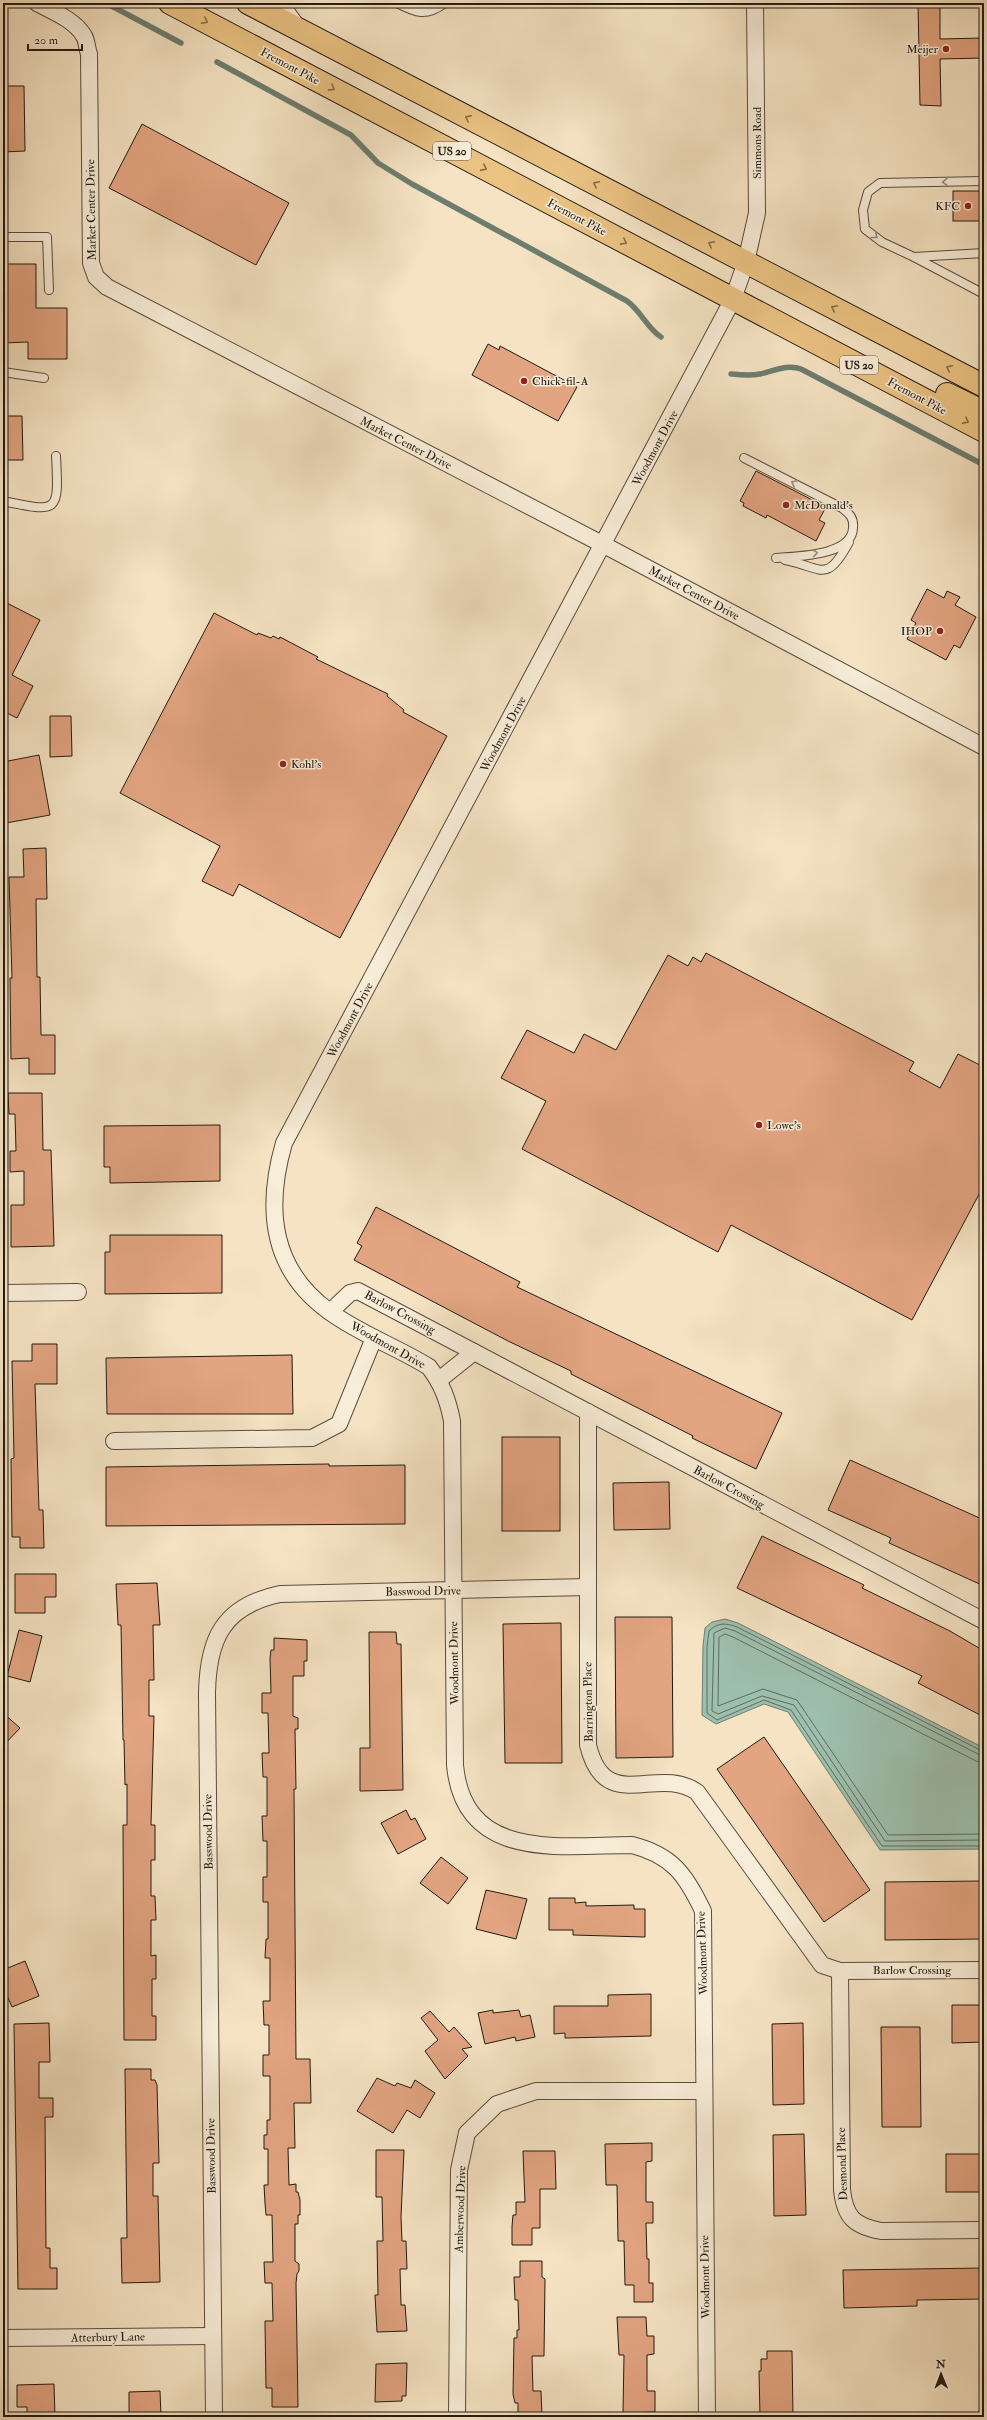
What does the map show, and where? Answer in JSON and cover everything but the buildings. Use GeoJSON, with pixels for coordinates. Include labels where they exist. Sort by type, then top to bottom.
{"type":"FeatureCollection","features":[{"type":"Feature","properties":{"kind":"highway","name":"Fremont Pike"},"geometry":{"type":"LineString","coordinates":[[170,3],[740,281],[984,386]]}},
{"type":"Feature","properties":{"kind":"highway","name":"Fremont Pike"},"geometry":{"type":"LineString","coordinates":[[248,3],[299,30],[740,281],[984,431]]}},
{"type":"Feature","properties":{"kind":"highway"},"geometry":{"type":"LineString","coordinates":[[740,281],[802,319],[984,412]]}},
{"type":"Feature","properties":{"kind":"street","name":"Market Center Drive"},"geometry":{"type":"LineString","coordinates":[[37,3],[68,20],[84,35],[88,50],[91,263],[96,277],[107,287],[604,545],[984,747]]}},
{"type":"Feature","properties":{"kind":"street"},"geometry":{"type":"LineString","coordinates":[[280,3],[299,30]]}},
{"type":"Feature","properties":{"kind":"street","name":"Simmons Road"},"geometry":{"type":"LineString","coordinates":[[740,281],[757,213],[755,3]]}},
{"type":"Feature","properties":{"kind":"street","name":"Woodmont Drive"},"geometry":{"type":"LineString","coordinates":[[707,2417],[703,1910],[682,1873],[666,1858],[648,1849],[632,1845],[536,1846],[517,1842],[500,1836],[485,1826],[473,1814],[463,1797],[456,1780],[455,1765],[452,1421],[448,1398],[439,1380],[429,1367],[374,1338],[330,1312],[302,1288],[283,1257],[273,1210],[277,1167],[284,1144],[604,545],[740,281]]}},
{"type":"Feature","properties":{"kind":"street","name":"Barlow Crossing"},"geometry":{"type":"LineString","coordinates":[[330,1312],[350,1292],[358,1291],[984,1621]]}},
{"type":"Feature","properties":{"kind":"street"},"geometry":{"type":"LineString","coordinates":[[3,1293],[78,1292]]}},
{"type":"Feature","properties":{"kind":"street"},"geometry":{"type":"LineString","coordinates":[[114,1441],[312,1438],[339,1424],[374,1338]]}},
{"type":"Feature","properties":{"kind":"street"},"geometry":{"type":"LineString","coordinates":[[439,1380],[474,1352]]}},
{"type":"Feature","properties":{"kind":"street","name":"Barrington Place"},"geometry":{"type":"LineString","coordinates":[[588,1412],[588,1745],[592,1763],[600,1775],[614,1783],[674,1783],[687,1786],[697,1792],[822,1965],[840,1971]]}},
{"type":"Feature","properties":{"kind":"street","name":"Basswood Drive"},"geometry":{"type":"LineString","coordinates":[[214,2417],[207,1664],[214,1643],[224,1626],[237,1612],[257,1599],[280,1594],[588,1587]]}},
{"type":"Feature","properties":{"kind":"street","name":"Barlow Crossing"},"geometry":{"type":"LineString","coordinates":[[840,1971],[984,1970]]}},
{"type":"Feature","properties":{"kind":"street","name":"Desmond Place"},"geometry":{"type":"LineString","coordinates":[[840,1971],[842,2190],[844,2206],[850,2217],[868,2229],[881,2231],[984,2230]]}},
{"type":"Feature","properties":{"kind":"street","name":"Amberwood Drive"},"geometry":{"type":"LineString","coordinates":[[457,2417],[459,2170],[467,2133],[497,2104],[536,2092],[704,2091]]}},
{"type":"Feature","properties":{"kind":"street","name":"Atterbury Lane"},"geometry":{"type":"LineString","coordinates":[[3,2338],[213,2336]]}},
{"type":"Feature","properties":{"kind":"lane"},"geometry":{"type":"LineString","coordinates":[[397,3],[421,13],[432,12],[445,3]]}},
{"type":"Feature","properties":{"kind":"lane"},"geometry":{"type":"LineString","coordinates":[[984,182],[880,183],[868,192],[863,210],[865,229],[882,242],[984,294]]}},
{"type":"Feature","properties":{"kind":"lane"},"geometry":{"type":"LineString","coordinates":[[3,237],[47,238],[49,290]]}},
{"type":"Feature","properties":{"kind":"lane"},"geometry":{"type":"LineString","coordinates":[[914,257],[984,253]]}},
{"type":"Feature","properties":{"kind":"lane"},"geometry":{"type":"LineString","coordinates":[[3,372],[44,378]]}},
{"type":"Feature","properties":{"kind":"lane"},"geometry":{"type":"LineString","coordinates":[[3,501],[36,508],[52,505],[56,500],[58,492],[56,456]]}},
{"type":"Feature","properties":{"kind":"lane"},"geometry":{"type":"LineString","coordinates":[[744,458],[851,514],[854,522],[850,540],[839,561],[828,570],[816,570],[797,562],[776,558],[834,550],[850,540]]}},
{"type":"Feature","properties":{"kind":"water"},"geometry":{"type":"Polygon","coordinates":[[[725,1619],[738,1623],[984,1748],[984,1849],[880,1850],[788,1712],[764,1704],[716,1724],[702,1715],[703,1646],[705,1628],[712,1622],[725,1619]]]}},
{"type":"Feature","properties":{"kind":"waterway"},"geometry":{"type":"LineString","coordinates":[[106,3],[181,43]]}},
{"type":"Feature","properties":{"kind":"waterway"},"geometry":{"type":"LineString","coordinates":[[217,62],[351,135],[378,163],[412,184],[627,301],[661,337]]}},
{"type":"Feature","properties":{"kind":"waterway"},"geometry":{"type":"LineString","coordinates":[[731,374],[753,375],[780,368],[791,367],[801,369],[984,465]]}},
{"type":"Feature","properties":{"kind":"place","name":"Meijer"},"geometry":{"type":"Point","coordinates":[946,49]}},
{"type":"Feature","properties":{"kind":"place","name":"KFC"},"geometry":{"type":"Point","coordinates":[968,206]}},
{"type":"Feature","properties":{"kind":"place","name":"Chick-fil-A"},"geometry":{"type":"Point","coordinates":[524,381]}},
{"type":"Feature","properties":{"kind":"place","name":"McDonald's"},"geometry":{"type":"Point","coordinates":[786,505]}},
{"type":"Feature","properties":{"kind":"place","name":"IHOP"},"geometry":{"type":"Point","coordinates":[940,631]}},
{"type":"Feature","properties":{"kind":"place","name":"Kohl's"},"geometry":{"type":"Point","coordinates":[283,764]}},
{"type":"Feature","properties":{"kind":"place","name":"Lowe's"},"geometry":{"type":"Point","coordinates":[759,1125]}}]}
